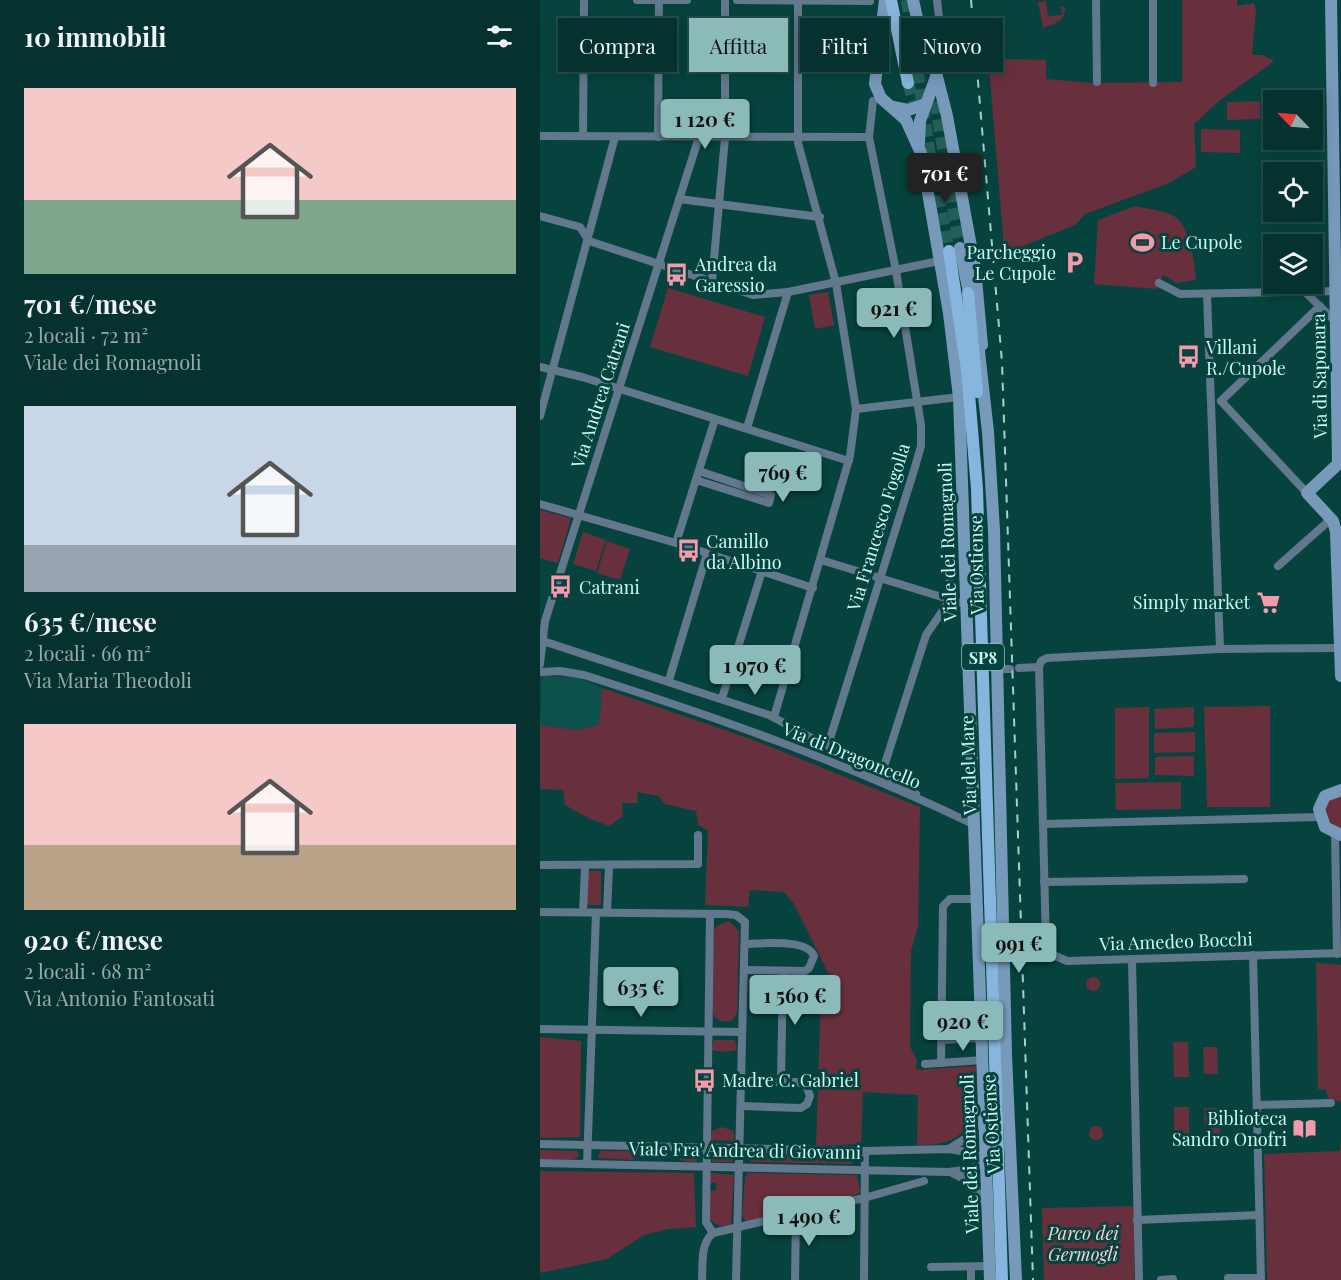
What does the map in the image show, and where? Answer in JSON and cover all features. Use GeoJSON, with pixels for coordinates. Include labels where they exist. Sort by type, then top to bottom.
{"type":"FeatureCollection","features":[{"type":"Feature","properties":{"kind":"main road","name":"Viale dei Romagnoli"},"geometry":{"type":"LineString","coordinates":[[885,0],[875,79],[880,96],[906,120],[921,153],[951,324],[959,397],[990,1280]]}},
{"type":"Feature","properties":{"kind":"main road"},"geometry":{"type":"LineString","coordinates":[[891,0],[908,83]]}},
{"type":"Feature","properties":{"kind":"main road"},"geometry":{"type":"LineString","coordinates":[[913,0],[917,18]]}},
{"type":"Feature","properties":{"kind":"main road","name":"Via di Saponara"},"geometry":{"type":"LineString","coordinates":[[1334,4],[1339,466]]}},
{"type":"Feature","properties":{"kind":"main road"},"geometry":{"type":"LineString","coordinates":[[921,153],[919,128],[935,84],[936,73]]}},
{"type":"Feature","properties":{"kind":"main road"},"geometry":{"type":"LineString","coordinates":[[936,73],[947,116],[975,268],[982,323],[981,358]]}},
{"type":"Feature","properties":{"kind":"main road"},"geometry":{"type":"LineString","coordinates":[[889,105],[905,110],[926,104]]}},
{"type":"Feature","properties":{"kind":"main road","name":"Via Ostiense"},"geometry":{"type":"LineString","coordinates":[[954,250],[968,293],[981,358],[994,530],[995,669],[1006,1055],[1016,1280]]}},
{"type":"Feature","properties":{"kind":"main road","name":"Via del Mare"},"geometry":{"type":"LineString","coordinates":[[954,250],[977,489],[1002,1280]]}},
{"type":"Feature","properties":{"kind":"main road"},"geometry":{"type":"LineString","coordinates":[[968,293],[976,359],[977,489]]}},
{"type":"Feature","properties":{"kind":"main road"},"geometry":{"type":"LineString","coordinates":[[1339,466],[1307,493],[1335,518],[1339,550],[1341,676]]}},
{"type":"Feature","properties":{"kind":"main road"},"geometry":{"type":"LineString","coordinates":[[1338,834],[1325,827],[1319,817],[1319,809],[1325,796],[1341,790]]}},
{"type":"Feature","properties":{"kind":"street"},"geometry":{"type":"LineString","coordinates":[[584,0],[584,136]]}},
{"type":"Feature","properties":{"kind":"street"},"geometry":{"type":"LineString","coordinates":[[637,0],[687,0]]}},
{"type":"Feature","properties":{"kind":"street"},"geometry":{"type":"LineString","coordinates":[[658,136],[659,0]]}},
{"type":"Feature","properties":{"kind":"street"},"geometry":{"type":"LineString","coordinates":[[712,281],[725,138],[725,0]]}},
{"type":"Feature","properties":{"kind":"street"},"geometry":{"type":"LineString","coordinates":[[737,0],[870,1]]}},
{"type":"Feature","properties":{"kind":"street"},"geometry":{"type":"LineString","coordinates":[[937,0],[939,18]]}},
{"type":"Feature","properties":{"kind":"street"},"geometry":{"type":"LineString","coordinates":[[1096,0],[1097,82]]}},
{"type":"Feature","properties":{"kind":"street"},"geometry":{"type":"LineString","coordinates":[[1153,0],[1153,83]]}},
{"type":"Feature","properties":{"kind":"street"},"geometry":{"type":"LineString","coordinates":[[774,717],[849,461],[855,432],[856,410],[836,283],[798,136],[798,1]]}},
{"type":"Feature","properties":{"kind":"street","name":"Via Francesco Fogolla"},"geometry":{"type":"LineString","coordinates":[[828,745],[921,446],[918,403],[896,271],[869,137],[873,101]]}},
{"type":"Feature","properties":{"kind":"street"},"geometry":{"type":"LineString","coordinates":[[540,136],[869,137]]}},
{"type":"Feature","properties":{"kind":"street"},"geometry":{"type":"LineString","coordinates":[[540,416],[551,368],[589,241],[615,137]]}},
{"type":"Feature","properties":{"kind":"street","name":"Via Andrea Catrani"},"geometry":{"type":"LineString","coordinates":[[540,664],[544,624],[699,137]]}},
{"type":"Feature","properties":{"kind":"street"},"geometry":{"type":"LineString","coordinates":[[679,198],[820,217]]}},
{"type":"Feature","properties":{"kind":"street"},"geometry":{"type":"LineString","coordinates":[[540,216],[580,227],[589,241],[753,295],[788,292],[939,261]]}},
{"type":"Feature","properties":{"kind":"street"},"geometry":{"type":"LineString","coordinates":[[1159,283],[1177,294],[1263,293]]}},
{"type":"Feature","properties":{"kind":"street"},"geometry":{"type":"LineString","coordinates":[[1323,291],[1338,291]]}},
{"type":"Feature","properties":{"kind":"street"},"geometry":{"type":"LineString","coordinates":[[747,428],[788,292]]}},
{"type":"Feature","properties":{"kind":"street"},"geometry":{"type":"LineString","coordinates":[[1207,294],[1220,649]]}},
{"type":"Feature","properties":{"kind":"street"},"geometry":{"type":"LineString","coordinates":[[1307,294],[1336,322]]}},
{"type":"Feature","properties":{"kind":"street"},"geometry":{"type":"LineString","coordinates":[[1210,402],[1221,401],[1320,306]]}},
{"type":"Feature","properties":{"kind":"street"},"geometry":{"type":"LineString","coordinates":[[540,367],[551,368],[619,388],[849,461]]}},
{"type":"Feature","properties":{"kind":"street"},"geometry":{"type":"LineString","coordinates":[[856,410],[959,397]]}},
{"type":"Feature","properties":{"kind":"street"},"geometry":{"type":"LineString","coordinates":[[1221,401],[1307,493]]}},
{"type":"Feature","properties":{"kind":"street"},"geometry":{"type":"LineString","coordinates":[[676,543],[715,419]]}},
{"type":"Feature","properties":{"kind":"street"},"geometry":{"type":"LineString","coordinates":[[697,476],[771,495],[769,503],[697,476]]}},
{"type":"Feature","properties":{"kind":"street"},"geometry":{"type":"LineString","coordinates":[[540,504],[676,543],[813,588]]}},
{"type":"Feature","properties":{"kind":"street"},"geometry":{"type":"LineString","coordinates":[[1278,566],[1335,518]]}},
{"type":"Feature","properties":{"kind":"street"},"geometry":{"type":"LineString","coordinates":[[669,680],[707,554]]}},
{"type":"Feature","properties":{"kind":"street"},"geometry":{"type":"LineString","coordinates":[[821,560],[968,605]]}},
{"type":"Feature","properties":{"kind":"street"},"geometry":{"type":"LineString","coordinates":[[722,698],[762,571]]}},
{"type":"Feature","properties":{"kind":"street"},"geometry":{"type":"LineString","coordinates":[[882,773],[931,625],[950,600],[950,579]]}},
{"type":"Feature","properties":{"kind":"street","name":"Via di Dragoncello"},"geometry":{"type":"LineString","coordinates":[[542,640],[669,680],[774,717],[882,773],[945,811]]}},
{"type":"Feature","properties":{"kind":"street"},"geometry":{"type":"LineString","coordinates":[[995,669],[1039,667],[1041,661],[1047,658],[1220,649],[1340,648]]}},
{"type":"Feature","properties":{"kind":"street","name":"Via Amedeo Bocchi"},"geometry":{"type":"LineString","coordinates":[[1039,667],[1046,944],[1051,954],[1067,961],[1339,953]]}},
{"type":"Feature","properties":{"kind":"street","name":"Via di Dragoncello"},"geometry":{"type":"LineString","coordinates":[[540,672],[584,675],[737,727],[866,776],[975,825]]}},
{"type":"Feature","properties":{"kind":"street"},"geometry":{"type":"LineString","coordinates":[[1043,824],[1319,817]]}},
{"type":"Feature","properties":{"kind":"street"},"geometry":{"type":"LineString","coordinates":[[1338,834],[1339,953]]}},
{"type":"Feature","properties":{"kind":"street"},"geometry":{"type":"LineString","coordinates":[[540,865],[585,867],[698,864],[698,835]]}},
{"type":"Feature","properties":{"kind":"street"},"geometry":{"type":"LineString","coordinates":[[608,912],[609,866]]}},
{"type":"Feature","properties":{"kind":"street"},"geometry":{"type":"LineString","coordinates":[[584,912],[585,867]]}},
{"type":"Feature","properties":{"kind":"street"},"geometry":{"type":"LineString","coordinates":[[1044,882],[1244,879]]}},
{"type":"Feature","properties":{"kind":"street"},"geometry":{"type":"LineString","coordinates":[[941,1064],[943,906],[950,899],[977,899]]}},
{"type":"Feature","properties":{"kind":"street"},"geometry":{"type":"LineString","coordinates":[[540,912],[736,915],[745,922],[736,1280]]}},
{"type":"Feature","properties":{"kind":"street"},"geometry":{"type":"LineString","coordinates":[[587,1164],[596,912]]}},
{"type":"Feature","properties":{"kind":"street"},"geometry":{"type":"LineString","coordinates":[[710,914],[706,1222],[713,1233]]}},
{"type":"Feature","properties":{"kind":"street"},"geometry":{"type":"LineString","coordinates":[[744,970],[805,971],[813,961],[813,952],[801,945],[745,944]]}},
{"type":"Feature","properties":{"kind":"street"},"geometry":{"type":"LineString","coordinates":[[1228,1278],[1261,1279],[1253,955]]}},
{"type":"Feature","properties":{"kind":"street"},"geometry":{"type":"LineString","coordinates":[[1132,960],[1139,1280]]}},
{"type":"Feature","properties":{"kind":"street"},"geometry":{"type":"LineString","coordinates":[[781,1081],[783,971]]}},
{"type":"Feature","properties":{"kind":"street"},"geometry":{"type":"LineString","coordinates":[[540,1029],[742,1032]]}},
{"type":"Feature","properties":{"kind":"street"},"geometry":{"type":"LineString","coordinates":[[942,1040],[982,1038]]}},
{"type":"Feature","properties":{"kind":"street"},"geometry":{"type":"LineString","coordinates":[[925,1064],[983,1060]]}},
{"type":"Feature","properties":{"kind":"street"},"geometry":{"type":"LineString","coordinates":[[741,1082],[797,1082],[806,1085],[810,1096],[807,1104],[801,1108],[741,1106]]}},
{"type":"Feature","properties":{"kind":"street"},"geometry":{"type":"LineString","coordinates":[[1258,1105],[1331,1103]]}},
{"type":"Feature","properties":{"kind":"street"},"geometry":{"type":"LineString","coordinates":[[948,1149],[968,1137],[985,1112]]}},
{"type":"Feature","properties":{"kind":"street","name":"Viale Fra' Andrea di Giovanni"},"geometry":{"type":"LineString","coordinates":[[540,1144],[865,1151],[948,1149],[973,1153],[987,1160]]}},
{"type":"Feature","properties":{"kind":"street"},"geometry":{"type":"LineString","coordinates":[[864,1280],[863,1169],[865,1151]]}},
{"type":"Feature","properties":{"kind":"street","name":"Viale Fra' Andrea di Giovanni"},"geometry":{"type":"LineString","coordinates":[[540,1163],[949,1172],[971,1169],[987,1160]]}},
{"type":"Feature","properties":{"kind":"street","name":"Viale Fra' Andrea di Giovanni"},"geometry":{"type":"LineString","coordinates":[[949,1172],[973,1185],[989,1210]]}},
{"type":"Feature","properties":{"kind":"street"},"geometry":{"type":"LineString","coordinates":[[702,1280],[704,1246],[706,1238],[713,1233],[796,1215],[924,1181]]}},
{"type":"Feature","properties":{"kind":"street"},"geometry":{"type":"LineString","coordinates":[[795,1280],[796,1215]]}},
{"type":"Feature","properties":{"kind":"street"},"geometry":{"type":"LineString","coordinates":[[1137,1220],[1259,1215]]}},
{"type":"Feature","properties":{"kind":"street"},"geometry":{"type":"LineString","coordinates":[[931,1268],[990,1266]]}},
{"type":"Feature","properties":{"kind":"street"},"geometry":{"type":"LineString","coordinates":[[971,1267],[971,1280]]}},
{"type":"Feature","properties":{"kind":"street"},"geometry":{"type":"LineString","coordinates":[[1161,1280],[1173,1280]]}},
{"type":"Feature","properties":{"kind":"shaded area"},"geometry":{"type":"Polygon","coordinates":[[[541,675],[579,678],[602,688],[599,725],[576,730],[540,725],[541,675]]]}},
{"type":"Feature","properties":{"kind":"green space"},"geometry":{"type":"Polygon","coordinates":[[[1182,0],[1237,0],[1237,6],[1254,3],[1256,10],[1252,55],[1263,55],[1274,61],[1219,101],[1194,124],[1196,167],[1169,183],[1085,214],[1075,225],[1013,250],[1004,247],[989,72],[1003,72],[1003,59],[1046,60],[1046,79],[1092,83],[1182,82],[1182,0]]]}},
{"type":"Feature","properties":{"kind":"green space"},"geometry":{"type":"Polygon","coordinates":[[[1046,1],[1048,16],[1062,15],[1061,7],[1065,7],[1065,12],[1059,21],[1043,28],[1038,2],[1046,1]]]}},
{"type":"Feature","properties":{"kind":"green space"},"geometry":{"type":"Polygon","coordinates":[[[1260,101],[1260,119],[1227,120],[1227,102],[1260,101]]]}},
{"type":"Feature","properties":{"kind":"green space"},"geometry":{"type":"Polygon","coordinates":[[[1201,129],[1240,130],[1240,153],[1201,152],[1201,129]]]}},
{"type":"Feature","properties":{"kind":"green space","name":"Le Cupole"},"geometry":{"type":"Polygon","coordinates":[[[1135,206],[1168,213],[1178,220],[1190,245],[1196,280],[1177,283],[1163,275],[1157,289],[1094,284],[1098,220],[1135,206]]]}},
{"type":"Feature","properties":{"kind":"green space"},"geometry":{"type":"Polygon","coordinates":[[[668,288],[765,317],[748,376],[650,347],[668,288]]]}},
{"type":"Feature","properties":{"kind":"green space"},"geometry":{"type":"Polygon","coordinates":[[[828,292],[834,325],[815,329],[809,295],[828,292]]]}},
{"type":"Feature","properties":{"kind":"green space"},"geometry":{"type":"Polygon","coordinates":[[[540,510],[571,518],[558,563],[540,558],[540,510]]]}},
{"type":"Feature","properties":{"kind":"green space"},"geometry":{"type":"Polygon","coordinates":[[[583,532],[606,540],[596,571],[573,564],[583,532]]]}},
{"type":"Feature","properties":{"kind":"green space"},"geometry":{"type":"Polygon","coordinates":[[[607,541],[630,549],[620,580],[597,573],[607,541]]]}},
{"type":"Feature","properties":{"kind":"green space"},"geometry":{"type":"Polygon","coordinates":[[[602,688],[751,739],[920,807],[918,926],[911,951],[910,1047],[917,1060],[916,1070],[976,1066],[978,1115],[965,1130],[945,1142],[917,1145],[918,1095],[863,1092],[861,1144],[816,1146],[821,990],[836,989],[794,904],[784,892],[750,890],[748,907],[705,905],[708,830],[698,825],[696,811],[664,804],[659,796],[637,792],[638,803],[622,803],[623,816],[609,826],[588,818],[565,805],[563,790],[540,789],[540,725],[576,730],[599,725],[602,688]]]}},
{"type":"Feature","properties":{"kind":"green space"},"geometry":{"type":"Polygon","coordinates":[[[1270,706],[1270,807],[1207,807],[1204,707],[1270,706]]]}},
{"type":"Feature","properties":{"kind":"green space"},"geometry":{"type":"Polygon","coordinates":[[[1149,707],[1149,778],[1115,779],[1115,708],[1149,707]]]}},
{"type":"Feature","properties":{"kind":"green space"},"geometry":{"type":"Polygon","coordinates":[[[1194,707],[1194,727],[1155,729],[1154,709],[1194,707]]]}},
{"type":"Feature","properties":{"kind":"green space"},"geometry":{"type":"Polygon","coordinates":[[[1195,732],[1195,752],[1154,753],[1154,733],[1195,732]]]}},
{"type":"Feature","properties":{"kind":"green space"},"geometry":{"type":"Polygon","coordinates":[[[1194,756],[1194,776],[1155,775],[1155,757],[1194,756]]]}},
{"type":"Feature","properties":{"kind":"green space"},"geometry":{"type":"Polygon","coordinates":[[[1181,782],[1181,809],[1116,810],[1115,783],[1181,782]]]}},
{"type":"Feature","properties":{"kind":"green space"},"geometry":{"type":"Polygon","coordinates":[[[1341,794],[1341,830],[1326,822],[1325,811],[1329,801],[1341,794]]]}},
{"type":"Feature","properties":{"kind":"green space"},"geometry":{"type":"Polygon","coordinates":[[[587,871],[601,871],[601,905],[586,905],[587,871]]]}},
{"type":"Feature","properties":{"kind":"green space"},"geometry":{"type":"Polygon","coordinates":[[[729,921],[739,931],[737,1013],[731,1021],[725,1022],[717,1019],[712,1011],[714,930],[718,925],[729,921]]]}},
{"type":"Feature","properties":{"kind":"green space"},"geometry":{"type":"Polygon","coordinates":[[[1316,963],[1341,965],[1341,1102],[1328,1098],[1326,1090],[1318,1089],[1316,963]]]}},
{"type":"Feature","properties":{"kind":"green space"},"geometry":{"type":"Polygon","coordinates":[[[1090,977],[1096,977],[1100,984],[1096,991],[1090,991],[1086,987],[1086,981],[1090,977]]]}},
{"type":"Feature","properties":{"kind":"green space"},"geometry":{"type":"Polygon","coordinates":[[[540,1037],[581,1041],[580,1137],[540,1138],[540,1037]]]}},
{"type":"Feature","properties":{"kind":"green space"},"geometry":{"type":"Polygon","coordinates":[[[714,1040],[735,1040],[737,1050],[722,1052],[712,1050],[714,1040]]]}},
{"type":"Feature","properties":{"kind":"green space"},"geometry":{"type":"Polygon","coordinates":[[[1173,1042],[1188,1042],[1189,1077],[1174,1077],[1173,1042]]]}},
{"type":"Feature","properties":{"kind":"green space"},"geometry":{"type":"Polygon","coordinates":[[[1203,1047],[1217,1047],[1218,1074],[1204,1074],[1203,1047]]]}},
{"type":"Feature","properties":{"kind":"green space"},"geometry":{"type":"Polygon","coordinates":[[[1174,1107],[1189,1107],[1189,1138],[1174,1138],[1174,1107]]]}},
{"type":"Feature","properties":{"kind":"green space"},"geometry":{"type":"Polygon","coordinates":[[[1204,1108],[1219,1108],[1220,1138],[1205,1138],[1204,1108]]]}},
{"type":"Feature","properties":{"kind":"green space"},"geometry":{"type":"Polygon","coordinates":[[[1093,1126],[1099,1126],[1103,1133],[1099,1140],[1093,1140],[1089,1136],[1089,1130],[1093,1126]]]}},
{"type":"Feature","properties":{"kind":"green space"},"geometry":{"type":"Polygon","coordinates":[[[722,1127],[734,1131],[734,1141],[710,1140],[712,1131],[722,1127]]]}},
{"type":"Feature","properties":{"kind":"green space"},"geometry":{"type":"Polygon","coordinates":[[[1341,1139],[1341,1280],[1267,1280],[1264,1154],[1340,1151],[1341,1139]]]}},
{"type":"Feature","properties":{"kind":"green space"},"geometry":{"type":"Polygon","coordinates":[[[540,1150],[577,1151],[579,1156],[574,1159],[540,1159],[540,1150]]]}},
{"type":"Feature","properties":{"kind":"green space"},"geometry":{"type":"Polygon","coordinates":[[[600,1151],[633,1151],[637,1155],[633,1160],[598,1158],[600,1151]]]}},
{"type":"Feature","properties":{"kind":"green space"},"geometry":{"type":"Polygon","coordinates":[[[682,1152],[695,1153],[698,1159],[695,1162],[682,1161],[677,1157],[682,1152]]]}},
{"type":"Feature","properties":{"kind":"green space"},"geometry":{"type":"Polygon","coordinates":[[[713,1153],[734,1154],[736,1157],[732,1162],[713,1162],[710,1157],[713,1153]]]}},
{"type":"Feature","properties":{"kind":"green space"},"geometry":{"type":"Polygon","coordinates":[[[753,1153],[846,1155],[856,1160],[850,1164],[751,1162],[747,1156],[753,1153]]]}},
{"type":"Feature","properties":{"kind":"green space"},"geometry":{"type":"Polygon","coordinates":[[[540,1171],[694,1173],[696,1227],[668,1229],[644,1235],[607,1259],[540,1273],[540,1171]]]}},
{"type":"Feature","properties":{"kind":"green space"},"geometry":{"type":"Polygon","coordinates":[[[711,1173],[734,1175],[731,1224],[726,1226],[720,1226],[710,1220],[708,1191],[716,1190],[716,1183],[709,1183],[711,1173]]]}},
{"type":"Feature","properties":{"kind":"green space"},"geometry":{"type":"Polygon","coordinates":[[[748,1173],[857,1175],[860,1191],[856,1195],[747,1222],[742,1216],[745,1177],[748,1173]]]}},
{"type":"Feature","properties":{"kind":"green space","name":"Parco dei Germogli"},"geometry":{"type":"Polygon","coordinates":[[[1134,1206],[1134,1280],[1044,1280],[1042,1208],[1134,1206]]]}},
{"type":"Feature","properties":{"kind":"tunnel"},"geometry":{"type":"LineString","coordinates":[[907,0],[930,156],[949,251]]}},
{"type":"Feature","properties":{"kind":"tunnel"},"geometry":{"type":"LineString","coordinates":[[908,83],[918,116]]}},
{"type":"Feature","properties":{"kind":"tunnel"},"geometry":{"type":"LineString","coordinates":[[932,84],[960,248]]}},
{"type":"Feature","properties":{"kind":"railway"},"geometry":{"type":"LineString","coordinates":[[971,0],[1002,362],[1033,1280]]}},
{"type":"Feature","properties":{"kind":"place","name":"Le Cupole"},"geometry":{"type":"Point","coordinates":[1143,242]}},
{"type":"Feature","properties":{"kind":"place","name":"Parcheggio Le Cupole"},"geometry":{"type":"Point","coordinates":[1074,262]}},
{"type":"Feature","properties":{"kind":"place","name":"Andrea da Garessio"},"geometry":{"type":"Point","coordinates":[677,274]}},
{"type":"Feature","properties":{"kind":"place","name":"Villani R./Cupole"},"geometry":{"type":"Point","coordinates":[1188,357]}},
{"type":"Feature","properties":{"kind":"place","name":"Camillo da Albino"},"geometry":{"type":"Point","coordinates":[688,551]}},
{"type":"Feature","properties":{"kind":"place","name":"Catrani"},"geometry":{"type":"Point","coordinates":[561,587]}},
{"type":"Feature","properties":{"kind":"place","name":"Simply market"},"geometry":{"type":"Point","coordinates":[1268,602]}},
{"type":"Feature","properties":{"kind":"place","name":"Madre C. Gabriel"},"geometry":{"type":"Point","coordinates":[704,1080]}},
{"type":"Feature","properties":{"kind":"place","name":"Biblioteca Sandro Onofri"},"geometry":{"type":"Point","coordinates":[1305,1128]}}]}
